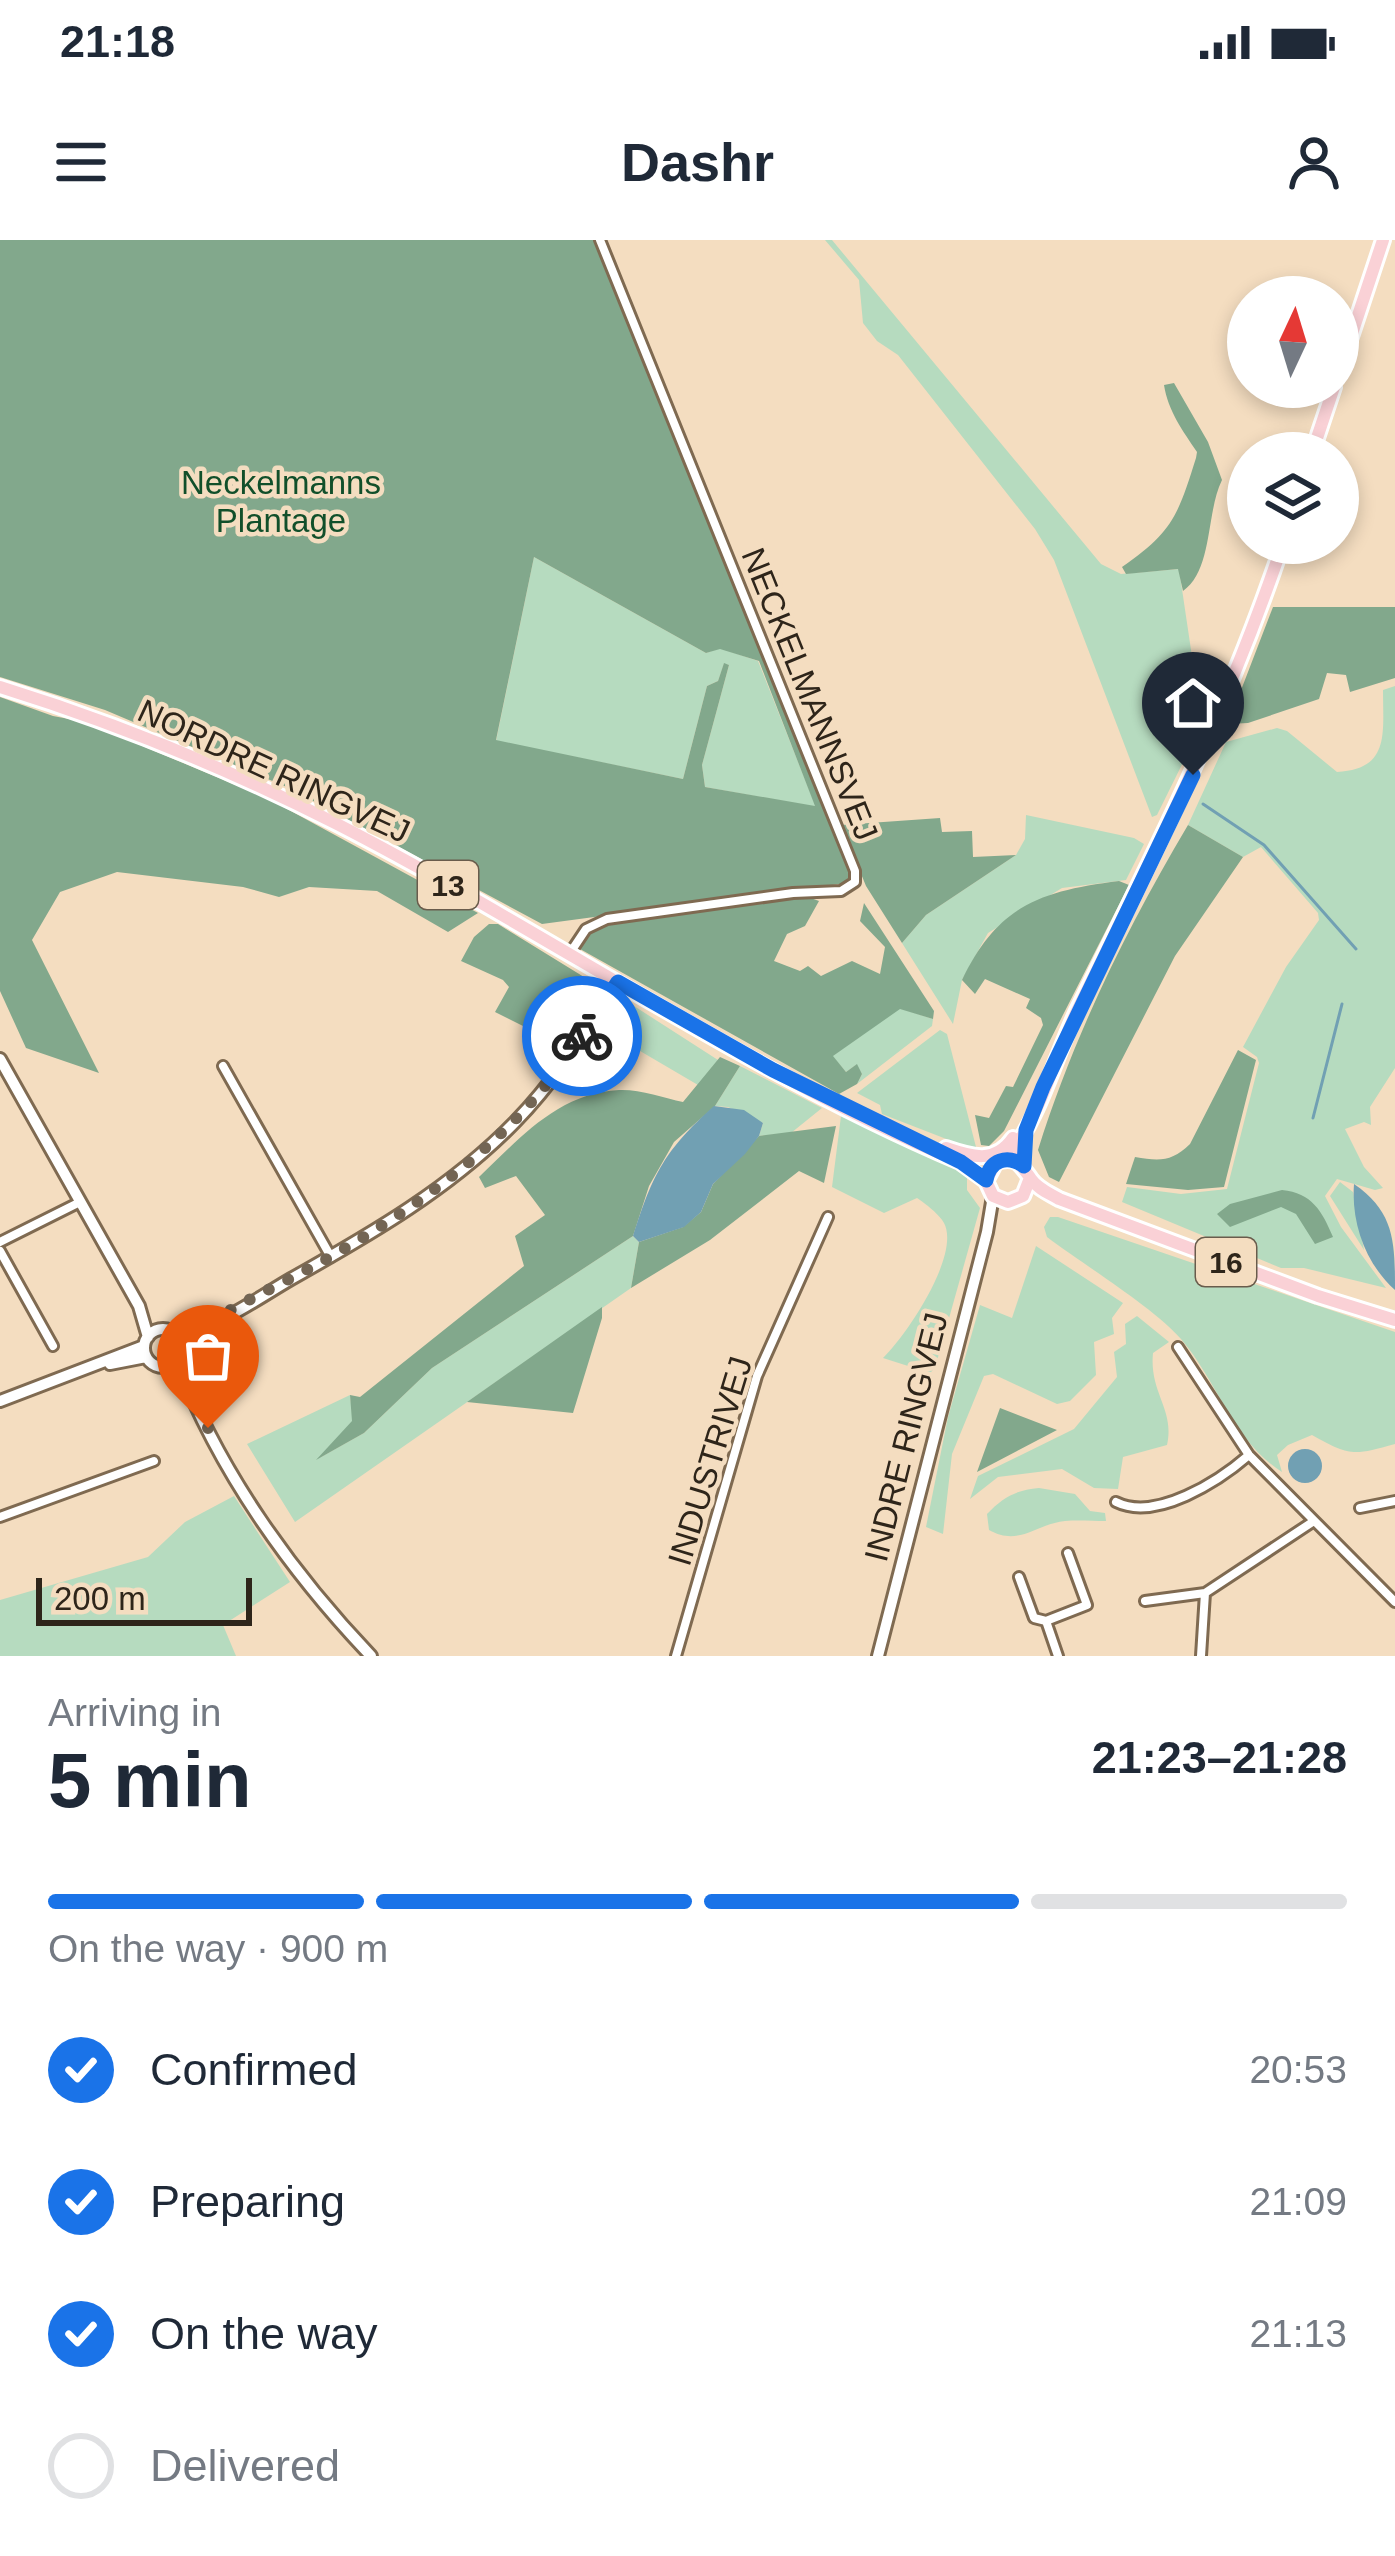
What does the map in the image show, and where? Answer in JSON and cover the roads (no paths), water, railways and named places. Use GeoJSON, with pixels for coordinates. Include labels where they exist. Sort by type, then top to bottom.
{"type":"FeatureCollection","features":[{"type":"Feature","properties":{"kind":"main road"},"geometry":{"type":"LineString","coordinates":[[1359,313],[1383,240]]}},
{"type":"Feature","properties":{"kind":"main road","name":"13"},"geometry":{"type":"LineString","coordinates":[[877,1124],[971,1156],[1000,1153],[1009,1145],[1215,727],[1274,564]]}},
{"type":"Feature","properties":{"kind":"main road","name":"NORDRE RINGVEJ"},"geometry":{"type":"LineString","coordinates":[[0,687],[146,738],[273,793],[394,855],[877,1124],[961,1162],[986,1180]]}},
{"type":"Feature","properties":{"kind":"main road","name":"13"},"geometry":{"type":"LineString","coordinates":[[1024,1196],[1026,1130],[1062,1043]]}},
{"type":"Feature","properties":{"kind":"main road"},"geometry":{"type":"LineString","coordinates":[[1024,1196],[1008,1202],[993,1196],[986,1180],[992,1166],[1007,1159],[1026,1130]]}},
{"type":"Feature","properties":{"kind":"main road"},"geometry":{"type":"LineString","coordinates":[[1007,1159],[1027,1172]]}},
{"type":"Feature","properties":{"kind":"main road","name":"NORDRE RINGVEJ"},"geometry":{"type":"LineString","coordinates":[[961,1162],[992,1166]]}},
{"type":"Feature","properties":{"kind":"main road","name":"16"},"geometry":{"type":"LineString","coordinates":[[1027,1172],[1059,1199]]}},
{"type":"Feature","properties":{"kind":"main road","name":"16"},"geometry":{"type":"LineString","coordinates":[[1024,1196],[1059,1199],[1395,1320]]}},
{"type":"Feature","properties":{"kind":"street","name":"NECKELMANNSVEJ"},"geometry":{"type":"LineString","coordinates":[[570,955],[586,929],[607,920],[793,893],[841,891],[855,882],[855,872],[599,240]]}},
{"type":"Feature","properties":{"kind":"street"},"geometry":{"type":"LineString","coordinates":[[371,1656],[299,1574],[249,1501],[171,1364],[178,1340],[331,1257],[438,1189],[515,1122],[555,1077],[618,982]]}},
{"type":"Feature","properties":{"kind":"street"},"geometry":{"type":"LineString","coordinates":[[0,1059],[139,1306],[161,1330],[178,1340]]}},
{"type":"Feature","properties":{"kind":"street"},"geometry":{"type":"LineString","coordinates":[[223,1066],[331,1257]]}},
{"type":"Feature","properties":{"kind":"street","name":"INDRE RINGVEJ"},"geometry":{"type":"LineString","coordinates":[[878,1656],[993,1196]]}},
{"type":"Feature","properties":{"kind":"street"},"geometry":{"type":"LineString","coordinates":[[0,1242],[82,1202]]}},
{"type":"Feature","properties":{"kind":"street","name":"INDRE RINGVEJ"},"geometry":{"type":"LineString","coordinates":[[987,1232],[1008,1202]]}},
{"type":"Feature","properties":{"kind":"street","name":"INDUSTRIVEJ"},"geometry":{"type":"LineString","coordinates":[[676,1656],[757,1376],[828,1217]]}},
{"type":"Feature","properties":{"kind":"street"},"geometry":{"type":"LineString","coordinates":[[0,1252],[53,1346]]}},
{"type":"Feature","properties":{"kind":"street"},"geometry":{"type":"LineString","coordinates":[[139,1306],[154,1365],[171,1364]]}},
{"type":"Feature","properties":{"kind":"street"},"geometry":{"type":"LineString","coordinates":[[0,1401],[146,1346],[161,1330]]}},
{"type":"Feature","properties":{"kind":"street"},"geometry":{"type":"LineString","coordinates":[[1178,1347],[1249,1455],[1391,1590],[1395,1603]]}},
{"type":"Feature","properties":{"kind":"street"},"geometry":{"type":"LineString","coordinates":[[1116,1502],[1150,1505],[1203,1490],[1249,1455]]}},
{"type":"Feature","properties":{"kind":"street"},"geometry":{"type":"LineString","coordinates":[[0,1517],[154,1461]]}},
{"type":"Feature","properties":{"kind":"street"},"geometry":{"type":"LineString","coordinates":[[1360,1508],[1395,1502]]}},
{"type":"Feature","properties":{"kind":"street"},"geometry":{"type":"LineString","coordinates":[[1145,1601],[1205,1593],[1314,1521]]}},
{"type":"Feature","properties":{"kind":"street"},"geometry":{"type":"LineString","coordinates":[[1019,1577],[1034,1618],[1046,1621],[1087,1605],[1068,1553]]}},
{"type":"Feature","properties":{"kind":"street"},"geometry":{"type":"LineString","coordinates":[[1201,1656],[1205,1593]]}},
{"type":"Feature","properties":{"kind":"street"},"geometry":{"type":"LineString","coordinates":[[1046,1621],[1058,1656]]}},
{"type":"Feature","properties":{"kind":"water"},"geometry":{"type":"Polygon","coordinates":[[[714,1106],[744,1110],[763,1123],[759,1136],[713,1184],[701,1212],[684,1227],[639,1242],[633,1236],[663,1164],[714,1106]]]}},
{"type":"Feature","properties":{"kind":"water"},"geometry":{"type":"Polygon","coordinates":[[[1354,1184],[1385,1217],[1395,1290],[1362,1242],[1354,1184]]]}},
{"type":"Feature","properties":{"kind":"water"},"geometry":{"type":"Polygon","coordinates":[[[1305,1449],[1317,1454],[1322,1466],[1317,1478],[1305,1483],[1293,1478],[1288,1466],[1293,1454],[1305,1449]]]}},
{"type":"Feature","properties":{"kind":"waterway"},"geometry":{"type":"LineString","coordinates":[[1203,804],[1264,845],[1356,949]]}},
{"type":"Feature","properties":{"kind":"waterway"},"geometry":{"type":"LineString","coordinates":[[1313,1118],[1342,1004]]}},
{"type":"Feature","properties":{"kind":"park label","name":"Neckelmanns Plantage"},"geometry":{"type":"Point","coordinates":[281,501]}}]}
